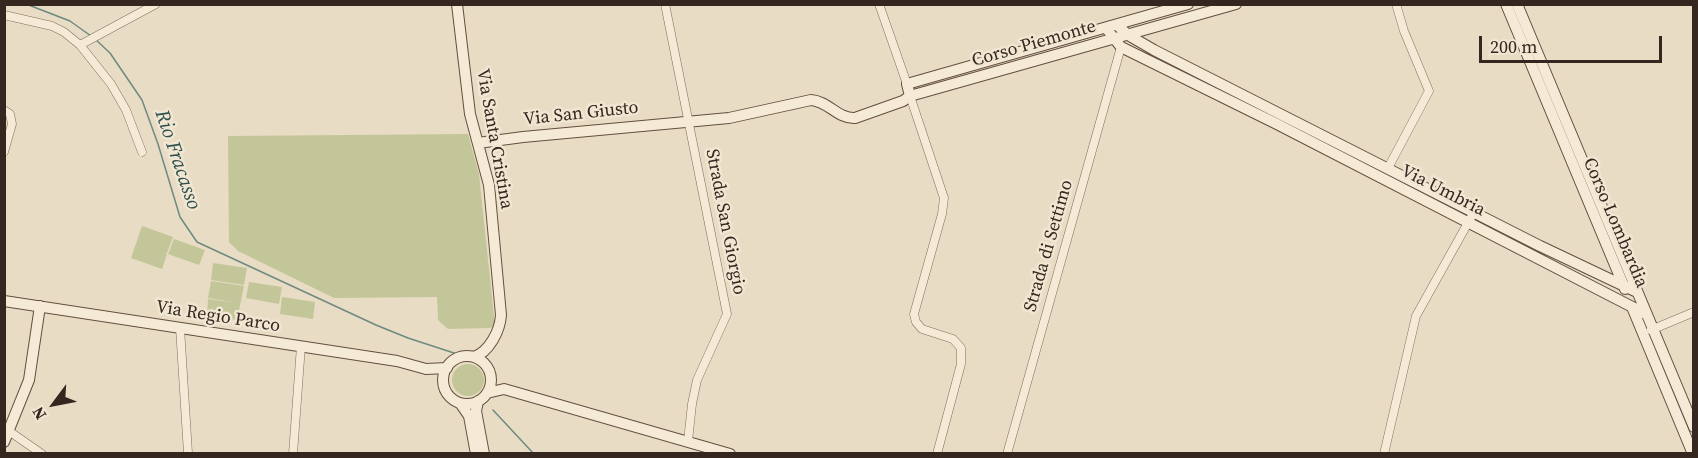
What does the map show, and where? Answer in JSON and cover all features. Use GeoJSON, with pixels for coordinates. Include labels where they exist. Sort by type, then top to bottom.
{"type":"FeatureCollection","features":[{"type":"Feature","properties":{"kind":"street"},"geometry":{"type":"LineString","coordinates":[[80,45],[156,4]]}},
{"type":"Feature","properties":{"kind":"street","name":"Via Santa Cristina"},"geometry":{"type":"LineString","coordinates":[[457,4],[470,114],[489,185],[501,315],[498,331],[487,348],[474,357]]}},
{"type":"Feature","properties":{"kind":"street","name":"Strada San Giorgio"},"geometry":{"type":"LineString","coordinates":[[665,4],[727,314],[697,380],[688,441]]}},
{"type":"Feature","properties":{"kind":"street"},"geometry":{"type":"LineString","coordinates":[[879,4],[944,198],[914,314],[922,329],[953,339],[961,348],[961,364],[937,453]]}},
{"type":"Feature","properties":{"kind":"street","name":"Corso Piemonte"},"geometry":{"type":"LineString","coordinates":[[907,84],[1188,4]]}},
{"type":"Feature","properties":{"kind":"street","name":"Corso Piemonte"},"geometry":{"type":"LineString","coordinates":[[688,121],[729,118],[814,100],[823,102],[851,118],[903,101],[910,96],[1118,43],[1128,35],[1236,4]]}},
{"type":"Feature","properties":{"kind":"street","name":"Via Umbria"},"geometry":{"type":"LineString","coordinates":[[1388,168],[1429,91],[1404,31],[1396,4]]}},
{"type":"Feature","properties":{"kind":"street","name":"Corso Lombardia"},"geometry":{"type":"LineString","coordinates":[[1506,4],[1540,73],[1605,228],[1637,292],[1646,314],[1648,331]]}},
{"type":"Feature","properties":{"kind":"street","name":"Corso Lombardia"},"geometry":{"type":"LineString","coordinates":[[1517,4],[1540,73]]}},
{"type":"Feature","properties":{"kind":"street"},"geometry":{"type":"LineString","coordinates":[[1176,6],[1180,20]]}},
{"type":"Feature","properties":{"kind":"street"},"geometry":{"type":"LineString","coordinates":[[4,15],[52,26],[80,45],[111,84],[126,111],[141,152]]}},
{"type":"Feature","properties":{"kind":"street","name":"Via Umbria"},"geometry":{"type":"LineString","coordinates":[[1112,26],[1468,222],[1646,314]]}},
{"type":"Feature","properties":{"kind":"street","name":"Via Umbria"},"geometry":{"type":"LineString","coordinates":[[1112,26],[1118,43],[1191,81],[1280,119]]}},
{"type":"Feature","properties":{"kind":"street","name":"Strada di Settimo"},"geometry":{"type":"LineString","coordinates":[[1007,453],[1118,43]]}},
{"type":"Feature","properties":{"kind":"street"},"geometry":{"type":"LineString","coordinates":[[971,66],[975,78]]}},
{"type":"Feature","properties":{"kind":"street"},"geometry":{"type":"LineString","coordinates":[[1191,81],[1194,70]]}},
{"type":"Feature","properties":{"kind":"street"},"geometry":{"type":"LineString","coordinates":[[4,110],[10,114],[12,124],[4,152]]}},
{"type":"Feature","properties":{"kind":"street","name":"Via San Giusto"},"geometry":{"type":"LineString","coordinates":[[478,143],[523,136],[688,121]]}},
{"type":"Feature","properties":{"kind":"street","name":"Via Umbria"},"geometry":{"type":"LineString","coordinates":[[1336,148],[1388,168],[1637,292]]}},
{"type":"Feature","properties":{"kind":"street"},"geometry":{"type":"LineString","coordinates":[[1384,453],[1416,316],[1474,212]]}},
{"type":"Feature","properties":{"kind":"street","name":"Corso Lombardia"},"geometry":{"type":"LineString","coordinates":[[1605,228],[1632,307],[1648,331],[1676,398],[1693,453]]}},
{"type":"Feature","properties":{"kind":"street"},"geometry":{"type":"LineString","coordinates":[[1539,259],[1543,247]]}},
{"type":"Feature","properties":{"kind":"street","name":"Via Regio Parco"},"geometry":{"type":"LineString","coordinates":[[4,301],[397,361],[426,369],[444,380]]}},
{"type":"Feature","properties":{"kind":"street"},"geometry":{"type":"LineString","coordinates":[[40,306],[29,380],[6,433],[42,453]]}},
{"type":"Feature","properties":{"kind":"street"},"geometry":{"type":"LineString","coordinates":[[1648,331],[1694,312]]}},
{"type":"Feature","properties":{"kind":"street"},"geometry":{"type":"LineString","coordinates":[[180,328],[188,453]]}},
{"type":"Feature","properties":{"kind":"street"},"geometry":{"type":"LineString","coordinates":[[293,453],[301,346]]}},
{"type":"Feature","properties":{"kind":"street","name":"Via Santa Cristina"},"geometry":{"type":"LineString","coordinates":[[487,348],[489,373]]}},
{"type":"Feature","properties":{"kind":"street"},"geometry":{"type":"LineString","coordinates":[[476,453],[469,416],[460,403],[448,394],[444,380],[447,368],[459,358],[474,357],[482,361],[489,373],[504,389]]}},
{"type":"Feature","properties":{"kind":"street","name":"Via Regio Parco"},"geometry":{"type":"LineString","coordinates":[[426,369],[447,368]]}},
{"type":"Feature","properties":{"kind":"street"},"geometry":{"type":"LineString","coordinates":[[487,393],[489,373]]}},
{"type":"Feature","properties":{"kind":"street"},"geometry":{"type":"LineString","coordinates":[[460,403],[468,404],[478,401],[487,393],[504,389],[730,453]]}},
{"type":"Feature","properties":{"kind":"street","name":"Corso Lombardia"},"geometry":{"type":"LineString","coordinates":[[1676,398],[1694,427]]}},
{"type":"Feature","properties":{"kind":"street"},"geometry":{"type":"LineString","coordinates":[[478,401],[476,411],[484,453]]}},
{"type":"Feature","properties":{"kind":"green space"},"geometry":{"type":"Polygon","coordinates":[[[468,134],[479,174],[495,326],[448,329],[438,320],[437,297],[334,298],[238,251],[229,242],[228,136],[468,134]]]}},
{"type":"Feature","properties":{"kind":"green space"},"geometry":{"type":"Polygon","coordinates":[[[142,226],[173,237],[167,253],[165,252],[167,254],[162,269],[131,258],[142,226]]]}},
{"type":"Feature","properties":{"kind":"green space"},"geometry":{"type":"Polygon","coordinates":[[[174,239],[205,250],[199,265],[168,254],[174,239]]]}},
{"type":"Feature","properties":{"kind":"green space"},"geometry":{"type":"Polygon","coordinates":[[[213,263],[247,268],[244,285],[211,280],[213,263]]]}},
{"type":"Feature","properties":{"kind":"green space"},"geometry":{"type":"Polygon","coordinates":[[[211,281],[244,286],[237,320],[207,316],[208,299],[237,303],[208,298],[211,281]]]}},
{"type":"Feature","properties":{"kind":"green space"},"geometry":{"type":"Polygon","coordinates":[[[249,282],[282,287],[279,304],[246,298],[249,282]]]}},
{"type":"Feature","properties":{"kind":"green space"},"geometry":{"type":"Polygon","coordinates":[[[282,297],[315,302],[313,319],[280,314],[282,297]]]}},
{"type":"Feature","properties":{"kind":"green space"},"geometry":{"type":"Polygon","coordinates":[[[468,364],[479,369],[484,380],[479,391],[468,396],[457,391],[452,380],[457,369],[468,364]]]}},
{"type":"Feature","properties":{"kind":"waterway","name":"Rio Fracasso"},"geometry":{"type":"LineString","coordinates":[[26,4],[70,21],[91,36]]}},
{"type":"Feature","properties":{"kind":"waterway","name":"Rio Fracasso"},"geometry":{"type":"LineString","coordinates":[[95,39],[110,53],[142,100],[180,217],[197,242],[376,325],[454,353]]}},
{"type":"Feature","properties":{"kind":"waterway"},"geometry":{"type":"LineString","coordinates":[[493,410],[534,454]]}}]}
